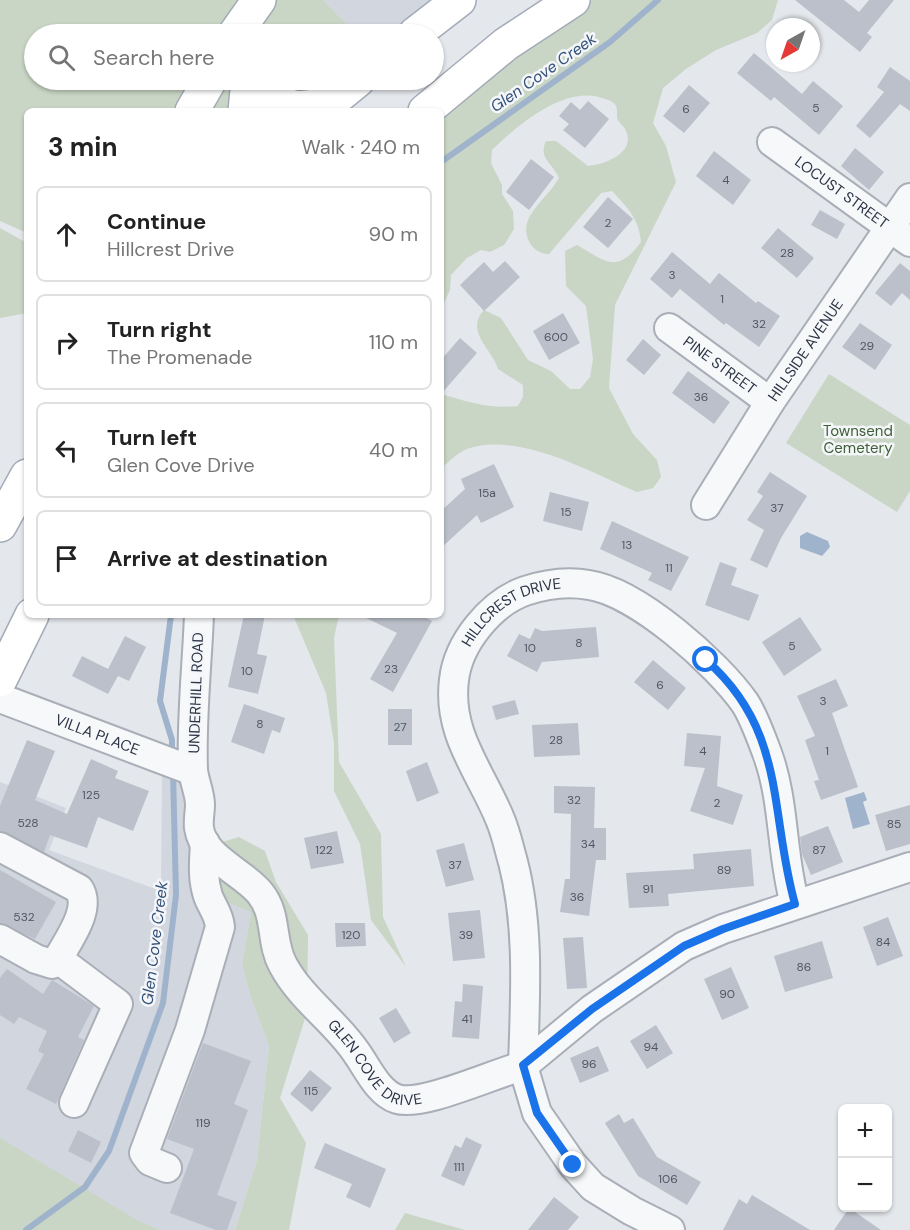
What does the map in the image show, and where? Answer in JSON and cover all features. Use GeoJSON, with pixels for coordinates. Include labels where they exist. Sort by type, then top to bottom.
{"type":"FeatureCollection","features":[{"type":"Feature","properties":{"kind":"main road"},"geometry":{"type":"LineString","coordinates":[[242,24],[259,0]]}},
{"type":"Feature","properties":{"kind":"main road"},"geometry":{"type":"LineString","coordinates":[[258,24],[267,0]]}},
{"type":"Feature","properties":{"kind":"main road"},"geometry":{"type":"LineString","coordinates":[[428,24],[459,0]]}},
{"type":"Feature","properties":{"kind":"main road"},"geometry":{"type":"LineString","coordinates":[[429,108],[506,45],[573,0]]}},
{"type":"Feature","properties":{"kind":"main road"},"geometry":{"type":"LineString","coordinates":[[194,108],[204,90]]}},
{"type":"Feature","properties":{"kind":"main road"},"geometry":{"type":"LineString","coordinates":[[245,108],[247,90]]}},
{"type":"Feature","properties":{"kind":"main road"},"geometry":{"type":"LineString","coordinates":[[270,90],[277,98],[296,108]]}},
{"type":"Feature","properties":{"kind":"main road"},"geometry":{"type":"LineString","coordinates":[[326,105],[345,90]]}},
{"type":"Feature","properties":{"kind":"main road"},"geometry":{"type":"LineString","coordinates":[[0,525],[24,481]]}},
{"type":"Feature","properties":{"kind":"main road"},"geometry":{"type":"LineString","coordinates":[[0,680],[31,618]]}},
{"type":"Feature","properties":{"kind":"street","name":"LOCUST STREET"},"geometry":{"type":"LineString","coordinates":[[772,142],[900,234]]}},
{"type":"Feature","properties":{"kind":"street","name":"HILLSIDE AVENUE"},"geometry":{"type":"LineString","coordinates":[[706,505],[770,402],[900,234],[910,198]]}},
{"type":"Feature","properties":{"kind":"street","name":"PINE STREET"},"geometry":{"type":"LineString","coordinates":[[669,328],[770,402]]}},
{"type":"Feature","properties":{"kind":"street","name":"HILLCREST DRIVE"},"geometry":{"type":"LineString","coordinates":[[523,1065],[525,950],[514,865],[501,820],[462,745],[453,704],[454,678],[466,643],[492,611],[516,594],[540,586],[562,583],[604,589],[674,630],[723,674],[746,706],[768,755],[778,798],[787,877],[795,904]]}},
{"type":"Feature","properties":{"kind":"street","name":"UNDERHILL ROAD"},"geometry":{"type":"LineString","coordinates":[[179,766],[199,618]]}},
{"type":"Feature","properties":{"kind":"street","name":"VILLA PLACE"},"geometry":{"type":"LineString","coordinates":[[0,698],[179,766]]}},
{"type":"Feature","properties":{"kind":"street"},"geometry":{"type":"LineString","coordinates":[[167,1168],[150,1161],[144,1153],[190,1030],[220,927],[219,914],[208,897],[203,875],[205,843],[199,829],[201,803],[179,766]]}},
{"type":"Feature","properties":{"kind":"street","name":"GLEN COVE DRIVE"},"geometry":{"type":"LineString","coordinates":[[205,843],[219,858],[259,891],[273,914],[278,954],[283,966],[303,992],[355,1049],[387,1094],[399,1100],[418,1100],[523,1065]]}},
{"type":"Feature","properties":{"kind":"street"},"geometry":{"type":"LineString","coordinates":[[0,847],[79,889],[83,895],[83,909],[58,959],[51,964],[36,959],[0,939]]}},
{"type":"Feature","properties":{"kind":"street"},"geometry":{"type":"LineString","coordinates":[[670,1230],[632,1211],[593,1187],[573,1165],[537,1113],[523,1065],[592,1009],[684,946],[723,929],[910,867]]}},
{"type":"Feature","properties":{"kind":"street"},"geometry":{"type":"LineString","coordinates":[[58,959],[118,1004],[74,1103]]}},
{"type":"Feature","properties":{"kind":"shaded area"},"geometry":{"type":"Polygon","coordinates":[[[323,0],[459,0],[428,24],[346,24],[323,0]]]}},
{"type":"Feature","properties":{"kind":"shaded area"},"geometry":{"type":"Polygon","coordinates":[[[162,773],[185,780],[251,912],[242,964],[251,998],[269,1046],[257,1160],[235,1230],[160,1230],[139,1221],[0,1140],[0,782],[66,808],[49,850],[161,891],[162,773]]]}},
{"type":"Feature","properties":{"kind":"green space"},"geometry":{"type":"Polygon","coordinates":[[[0,0],[259,0],[242,24],[24,24],[24,90],[204,90],[194,108],[24,108],[24,232],[0,221],[0,0]]]}},
{"type":"Feature","properties":{"kind":"green space"},"geometry":{"type":"Polygon","coordinates":[[[260,0],[323,0],[346,24],[244,24],[260,0]]]}},
{"type":"Feature","properties":{"kind":"green space"},"geometry":{"type":"Polygon","coordinates":[[[574,0],[778,0],[773,18],[766,18],[766,25],[757,33],[716,50],[686,69],[663,88],[653,123],[666,146],[676,182],[615,305],[609,388],[633,434],[657,460],[661,477],[653,488],[637,492],[554,456],[509,445],[487,445],[467,449],[444,466],[444,395],[497,407],[518,406],[523,397],[523,385],[498,369],[478,333],[477,325],[484,310],[501,318],[528,360],[551,371],[570,389],[580,389],[590,377],[593,359],[586,306],[566,286],[565,251],[577,245],[603,260],[618,262],[625,259],[641,242],[635,220],[612,191],[601,193],[549,254],[532,246],[526,229],[530,216],[559,178],[545,156],[546,141],[556,141],[588,166],[610,160],[627,146],[626,131],[618,120],[617,108],[613,102],[590,96],[575,97],[559,102],[544,109],[515,129],[492,150],[491,163],[502,185],[502,194],[513,211],[514,229],[504,245],[490,252],[481,250],[467,258],[451,275],[450,290],[444,303],[444,108],[574,0]]]}},
{"type":"Feature","properties":{"kind":"green space"},"geometry":{"type":"Polygon","coordinates":[[[206,90],[343,90],[321,108],[196,108],[206,90]]]}},
{"type":"Feature","properties":{"kind":"green space"},"geometry":{"type":"Polygon","coordinates":[[[0,228],[24,241],[24,314],[0,318],[0,228]]]}},
{"type":"Feature","properties":{"kind":"green space","name":"Townsend Cemetery"},"geometry":{"type":"Polygon","coordinates":[[[829,374],[910,425],[910,491],[897,512],[786,443],[829,374]]]}},
{"type":"Feature","properties":{"kind":"green space"},"geometry":{"type":"Polygon","coordinates":[[[294,618],[338,618],[334,638],[339,762],[381,834],[383,917],[406,967],[371,920],[360,844],[334,791],[334,743],[326,693],[294,618]]]}},
{"type":"Feature","properties":{"kind":"green space"},"geometry":{"type":"Polygon","coordinates":[[[239,837],[265,851],[276,882],[308,935],[307,1012],[280,1098],[306,1143],[289,1230],[235,1230],[257,1160],[269,1046],[251,998],[242,964],[251,912],[223,900],[212,858],[222,842],[239,837]]]}},
{"type":"Feature","properties":{"kind":"green space"},"geometry":{"type":"Polygon","coordinates":[[[0,1138],[139,1221],[160,1230],[0,1230],[0,1138]]]}},
{"type":"Feature","properties":{"kind":"green space"},"geometry":{"type":"Polygon","coordinates":[[[405,1213],[465,1230],[395,1230],[405,1213]]]}},
{"type":"Feature","properties":{"kind":"water"},"geometry":{"type":"Polygon","coordinates":[[[807,532],[828,541],[830,547],[822,556],[800,548],[800,536],[807,532]]]}},
{"type":"Feature","properties":{"kind":"water"},"geometry":{"type":"Polygon","coordinates":[[[864,792],[867,800],[863,802],[870,824],[853,829],[845,798],[864,792]]]}},
{"type":"Feature","properties":{"kind":"building"},"geometry":{"type":"Polygon","coordinates":[[[795,0],[844,0],[859,12],[869,0],[894,0],[867,33],[872,37],[860,52],[795,0]]]}},
{"type":"Feature","properties":{"kind":"building"},"geometry":{"type":"Polygon","coordinates":[[[754,53],[766,63],[766,72],[776,72],[802,94],[813,81],[843,106],[819,135],[774,97],[771,101],[737,73],[754,53]]]}},
{"type":"Feature","properties":{"kind":"building"},"geometry":{"type":"Polygon","coordinates":[[[890,67],[910,81],[910,111],[900,104],[870,138],[856,126],[884,92],[877,87],[890,67]]]}},
{"type":"Feature","properties":{"kind":"building"},"geometry":{"type":"Polygon","coordinates":[[[689,85],[710,103],[684,133],[663,116],[689,85]]]}},
{"type":"Feature","properties":{"kind":"building"},"geometry":{"type":"Polygon","coordinates":[[[588,101],[609,119],[585,148],[563,130],[569,124],[559,116],[571,102],[580,110],[588,101]]]}},
{"type":"Feature","properties":{"kind":"building"},"geometry":{"type":"Polygon","coordinates":[[[855,148],[884,172],[869,190],[841,166],[855,148]]]}},
{"type":"Feature","properties":{"kind":"building"},"geometry":{"type":"Polygon","coordinates":[[[714,151],[751,180],[733,205],[696,176],[714,151]]]}},
{"type":"Feature","properties":{"kind":"building"},"geometry":{"type":"Polygon","coordinates":[[[531,159],[554,177],[529,210],[506,192],[531,159]]]}},
{"type":"Feature","properties":{"kind":"building"},"geometry":{"type":"Polygon","coordinates":[[[608,197],[633,219],[608,248],[583,227],[608,197]]]}},
{"type":"Feature","properties":{"kind":"building"},"geometry":{"type":"Polygon","coordinates":[[[820,210],[845,224],[837,239],[811,225],[820,210]]]}},
{"type":"Feature","properties":{"kind":"building"},"geometry":{"type":"Polygon","coordinates":[[[778,228],[814,258],[797,278],[761,248],[778,228]]]}},
{"type":"Feature","properties":{"kind":"building"},"geometry":{"type":"Polygon","coordinates":[[[672,252],[710,284],[719,273],[756,303],[758,301],[780,316],[759,347],[726,323],[724,325],[680,289],[672,298],[650,279],[672,252]]]}},
{"type":"Feature","properties":{"kind":"building"},"geometry":{"type":"Polygon","coordinates":[[[505,261],[520,277],[484,311],[460,285],[484,262],[493,272],[505,261]]]}},
{"type":"Feature","properties":{"kind":"building"},"geometry":{"type":"Polygon","coordinates":[[[900,263],[910,271],[910,300],[902,293],[891,306],[875,293],[900,263]]]}},
{"type":"Feature","properties":{"kind":"building"},"geometry":{"type":"Polygon","coordinates":[[[563,313],[580,343],[549,360],[533,331],[563,313]]]}},
{"type":"Feature","properties":{"kind":"building"},"geometry":{"type":"Polygon","coordinates":[[[860,323],[892,345],[875,370],[842,347],[860,323]]]}},
{"type":"Feature","properties":{"kind":"building"},"geometry":{"type":"Polygon","coordinates":[[[460,338],[477,353],[444,391],[444,357],[460,338]]]}},
{"type":"Feature","properties":{"kind":"building"},"geometry":{"type":"Polygon","coordinates":[[[643,339],[661,355],[644,375],[626,360],[643,339]]]}},
{"type":"Feature","properties":{"kind":"building"},"geometry":{"type":"Polygon","coordinates":[[[688,371],[730,402],[714,424],[672,393],[688,371]]]}},
{"type":"Feature","properties":{"kind":"building"},"geometry":{"type":"Polygon","coordinates":[[[494,464],[514,507],[481,523],[477,515],[444,545],[444,508],[465,489],[461,479],[494,464]]]}},
{"type":"Feature","properties":{"kind":"building"},"geometry":{"type":"Polygon","coordinates":[[[770,472],[807,496],[781,538],[767,568],[750,560],[764,530],[747,520],[763,496],[757,492],[770,472]]]}},
{"type":"Feature","properties":{"kind":"building"},"geometry":{"type":"Polygon","coordinates":[[[550,492],[589,502],[582,531],[543,521],[550,492]]]}},
{"type":"Feature","properties":{"kind":"building"},"geometry":{"type":"Polygon","coordinates":[[[612,521],[689,557],[671,591],[648,580],[652,573],[600,549],[612,521]]]}},
{"type":"Feature","properties":{"kind":"building"},"geometry":{"type":"Polygon","coordinates":[[[720,562],[737,568],[731,585],[759,595],[749,621],[705,605],[720,562]]]}},
{"type":"Feature","properties":{"kind":"building"},"geometry":{"type":"Polygon","coordinates":[[[800,617],[822,650],[784,676],[762,642],[800,617]]]}},
{"type":"Feature","properties":{"kind":"building"},"geometry":{"type":"Polygon","coordinates":[[[243,618],[264,618],[257,654],[267,656],[258,694],[228,687],[243,618]]]}},
{"type":"Feature","properties":{"kind":"building"},"geometry":{"type":"Polygon","coordinates":[[[366,618],[426,618],[432,621],[393,692],[370,679],[397,633],[366,618]]]}},
{"type":"Feature","properties":{"kind":"building"},"geometry":{"type":"Polygon","coordinates":[[[596,627],[599,657],[542,662],[537,672],[507,656],[519,634],[530,639],[535,628],[542,631],[596,627]]]}},
{"type":"Feature","properties":{"kind":"building"},"geometry":{"type":"Polygon","coordinates":[[[125,636],[146,647],[129,681],[118,676],[108,694],[72,676],[82,656],[108,669],[125,636]]]}},
{"type":"Feature","properties":{"kind":"building"},"geometry":{"type":"Polygon","coordinates":[[[653,660],[686,688],[668,710],[634,682],[653,660]]]}},
{"type":"Feature","properties":{"kind":"building"},"geometry":{"type":"Polygon","coordinates":[[[836,679],[848,706],[832,713],[858,787],[821,800],[814,781],[819,780],[805,740],[815,736],[797,696],[836,679]]]}},
{"type":"Feature","properties":{"kind":"building"},"geometry":{"type":"Polygon","coordinates":[[[515,700],[519,714],[496,720],[492,706],[515,700]]]}},
{"type":"Feature","properties":{"kind":"building"},"geometry":{"type":"Polygon","coordinates":[[[244,704],[285,718],[280,733],[272,730],[264,754],[231,742],[244,704]]]}},
{"type":"Feature","properties":{"kind":"building"},"geometry":{"type":"Polygon","coordinates":[[[388,709],[412,709],[412,745],[388,745],[388,709]]]}},
{"type":"Feature","properties":{"kind":"building"},"geometry":{"type":"Polygon","coordinates":[[[578,723],[580,755],[534,757],[532,725],[578,723]]]}},
{"type":"Feature","properties":{"kind":"building"},"geometry":{"type":"Polygon","coordinates":[[[687,733],[721,736],[717,786],[743,795],[733,825],[690,811],[705,768],[684,766],[687,733]]]}},
{"type":"Feature","properties":{"kind":"building"},"geometry":{"type":"Polygon","coordinates":[[[27,740],[55,751],[35,800],[67,814],[91,759],[118,771],[115,778],[149,791],[133,831],[98,817],[87,848],[50,835],[44,852],[0,831],[0,806],[27,740]]]}},
{"type":"Feature","properties":{"kind":"building"},"geometry":{"type":"Polygon","coordinates":[[[427,762],[439,793],[417,802],[406,771],[427,762]]]}},
{"type":"Feature","properties":{"kind":"building"},"geometry":{"type":"Polygon","coordinates":[[[554,786],[595,787],[594,828],[606,828],[606,860],[596,860],[589,916],[560,912],[565,879],[570,879],[571,814],[554,813],[554,786]]]}},
{"type":"Feature","properties":{"kind":"building"},"geometry":{"type":"Polygon","coordinates":[[[910,805],[910,844],[886,851],[875,815],[910,805]]]}},
{"type":"Feature","properties":{"kind":"building"},"geometry":{"type":"Polygon","coordinates":[[[828,826],[843,862],[811,875],[802,854],[800,837],[828,826]]]}},
{"type":"Feature","properties":{"kind":"building"},"geometry":{"type":"Polygon","coordinates":[[[337,831],[344,863],[311,869],[304,838],[337,831]]]}},
{"type":"Feature","properties":{"kind":"building"},"geometry":{"type":"Polygon","coordinates":[[[464,843],[474,880],[446,887],[436,850],[464,843]]]}},
{"type":"Feature","properties":{"kind":"building"},"geometry":{"type":"Polygon","coordinates":[[[751,849],[754,886],[668,894],[669,906],[629,908],[626,873],[694,869],[693,854],[751,849]]]}},
{"type":"Feature","properties":{"kind":"building"},"geometry":{"type":"Polygon","coordinates":[[[0,870],[56,902],[35,939],[0,923],[0,870]]]}},
{"type":"Feature","properties":{"kind":"building"},"geometry":{"type":"Polygon","coordinates":[[[480,910],[485,958],[453,961],[448,913],[480,910]]]}},
{"type":"Feature","properties":{"kind":"building"},"geometry":{"type":"Polygon","coordinates":[[[888,917],[903,956],[877,966],[863,927],[888,917]]]}},
{"type":"Feature","properties":{"kind":"building"},"geometry":{"type":"Polygon","coordinates":[[[335,923],[365,923],[366,946],[336,947],[335,923]]]}},
{"type":"Feature","properties":{"kind":"building"},"geometry":{"type":"Polygon","coordinates":[[[583,937],[587,988],[567,989],[563,938],[583,937]]]}},
{"type":"Feature","properties":{"kind":"building"},"geometry":{"type":"Polygon","coordinates":[[[822,941],[833,978],[785,992],[774,956],[822,941]]]}},
{"type":"Feature","properties":{"kind":"building"},"geometry":{"type":"Polygon","coordinates":[[[731,967],[749,1008],[722,1020],[704,979],[731,967]]]}},
{"type":"Feature","properties":{"kind":"building"},"geometry":{"type":"Polygon","coordinates":[[[7,969],[43,994],[52,980],[94,1006],[78,1037],[84,1040],[56,1104],[26,1089],[44,1054],[38,1051],[47,1031],[19,1017],[14,1024],[0,1015],[0,978],[7,969]]]}},
{"type":"Feature","properties":{"kind":"building"},"geometry":{"type":"Polygon","coordinates":[[[463,984],[483,986],[479,1039],[452,1037],[455,1001],[462,1002],[463,984]]]}},
{"type":"Feature","properties":{"kind":"building"},"geometry":{"type":"Polygon","coordinates":[[[396,1008],[411,1033],[394,1043],[379,1018],[396,1008]]]}},
{"type":"Feature","properties":{"kind":"building"},"geometry":{"type":"Polygon","coordinates":[[[656,1025],[673,1053],[647,1069],[630,1041],[656,1025]]]}},
{"type":"Feature","properties":{"kind":"building"},"geometry":{"type":"Polygon","coordinates":[[[203,1043],[251,1061],[234,1104],[248,1110],[217,1195],[237,1202],[227,1230],[216,1230],[170,1213],[194,1149],[167,1139],[203,1043]]]}},
{"type":"Feature","properties":{"kind":"building"},"geometry":{"type":"Polygon","coordinates":[[[598,1046],[609,1071],[580,1083],[570,1058],[598,1046]]]}},
{"type":"Feature","properties":{"kind":"building"},"geometry":{"type":"Polygon","coordinates":[[[310,1070],[332,1088],[312,1112],[290,1094],[310,1070]]]}},
{"type":"Feature","properties":{"kind":"building"},"geometry":{"type":"Polygon","coordinates":[[[619,1114],[624,1123],[633,1118],[657,1157],[701,1182],[687,1205],[638,1176],[605,1123],[619,1114]]]}},
{"type":"Feature","properties":{"kind":"building"},"geometry":{"type":"Polygon","coordinates":[[[78,1130],[101,1142],[91,1163],[68,1151],[78,1130]]]}},
{"type":"Feature","properties":{"kind":"building"},"geometry":{"type":"Polygon","coordinates":[[[466,1137],[482,1145],[464,1186],[441,1176],[455,1145],[461,1148],[466,1137]]]}},
{"type":"Feature","properties":{"kind":"building"},"geometry":{"type":"Polygon","coordinates":[[[325,1143],[386,1169],[370,1208],[346,1197],[352,1184],[314,1168],[325,1143]]]}},
{"type":"Feature","properties":{"kind":"building"},"geometry":{"type":"Polygon","coordinates":[[[752,1195],[810,1230],[723,1230],[739,1199],[747,1204],[752,1195]]]}},
{"type":"Feature","properties":{"kind":"building"},"geometry":{"type":"Polygon","coordinates":[[[554,1197],[579,1217],[568,1230],[528,1230],[554,1197]]]}},
{"type":"Feature","properties":{"kind":"building"},"geometry":{"type":"Polygon","coordinates":[[[846,1212],[855,1212],[881,1230],[834,1230],[846,1212]]]}},
{"type":"Feature","properties":{"kind":"waterway","name":"Glen Cove Creek"},"geometry":{"type":"LineString","coordinates":[[444,160],[610,42],[658,0]]}},
{"type":"Feature","properties":{"kind":"waterway","name":"Glen Cove Creek"},"geometry":{"type":"LineString","coordinates":[[171,618],[160,701],[172,740],[172,756]]}},
{"type":"Feature","properties":{"kind":"waterway","name":"Glen Cove Creek"},"geometry":{"type":"LineString","coordinates":[[26,1230],[85,1187],[109,1151],[163,1003],[176,895],[173,772]]}},
{"type":"Feature","properties":{"kind":"route"},"geometry":{"type":"LineString","coordinates":[[573,1165],[537,1113],[523,1065],[592,1009],[684,946],[723,929],[795,904],[787,877],[778,798],[768,755],[746,706],[723,674],[706,660]]}}]}
